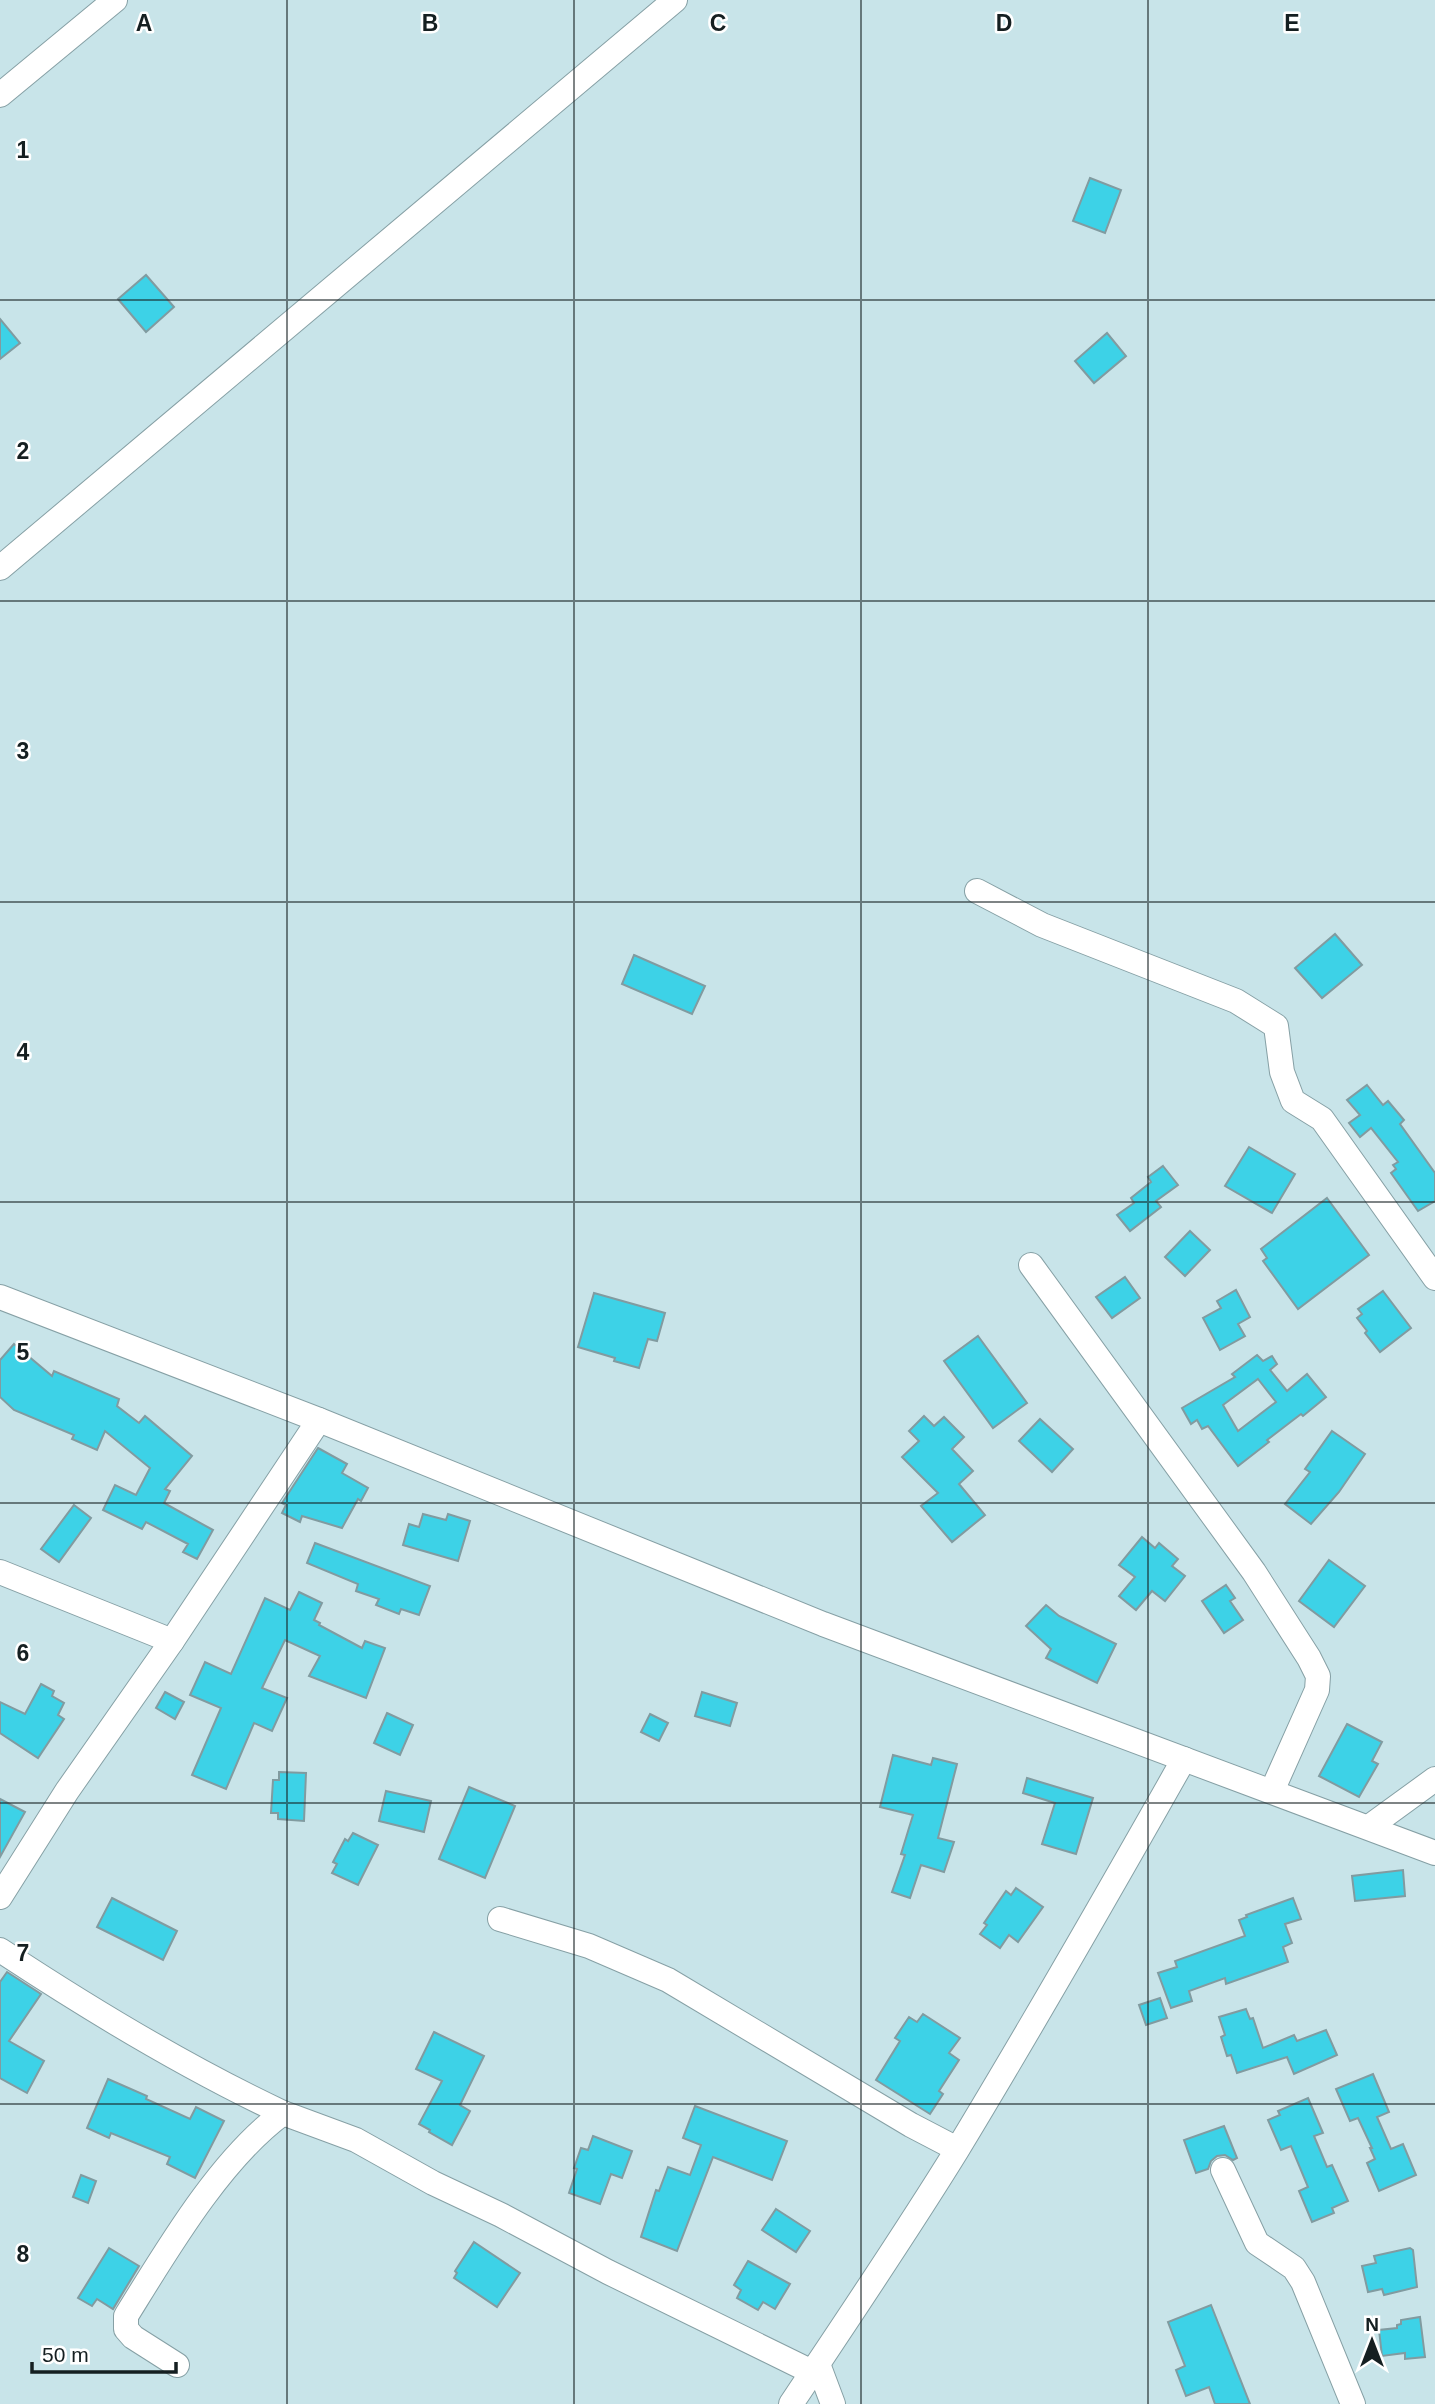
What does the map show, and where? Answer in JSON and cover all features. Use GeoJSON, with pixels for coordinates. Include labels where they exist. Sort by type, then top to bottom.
{"type":"FeatureCollection","features":[{"type":"Feature","properties":{"kind":"street"},"geometry":{"type":"LineString","coordinates":[[0,568],[675,0]]}},
{"type":"Feature","properties":{"kind":"street"},"geometry":{"type":"LineString","coordinates":[[0,95],[111,1]]}},
{"type":"Feature","properties":{"kind":"street"},"geometry":{"type":"LineString","coordinates":[[977,891],[1042,925],[1236,1001],[1276,1026],[1282,1072],[1293,1101],[1322,1119],[1435,1278]]}},
{"type":"Feature","properties":{"kind":"street"},"geometry":{"type":"LineString","coordinates":[[1031,1265],[1254,1572],[1310,1658],[1318,1676],[1317,1690],[1272,1791]]}},
{"type":"Feature","properties":{"kind":"street"},"geometry":{"type":"LineString","coordinates":[[0,1297],[319,1420],[823,1624],[1435,1853]]}},
{"type":"Feature","properties":{"kind":"street"},"geometry":{"type":"LineString","coordinates":[[0,1897],[67,1791],[172,1642],[319,1420]]}},
{"type":"Feature","properties":{"kind":"street"},"geometry":{"type":"LineString","coordinates":[[0,1572],[172,1642]]}},
{"type":"Feature","properties":{"kind":"street"},"geometry":{"type":"LineString","coordinates":[[791,2404],[957,2149],[1101,1906],[1184,1759]]}},
{"type":"Feature","properties":{"kind":"street"},"geometry":{"type":"LineString","coordinates":[[1369,1828],[1435,1779]]}},
{"type":"Feature","properties":{"kind":"street"},"geometry":{"type":"LineString","coordinates":[[500,1920],[589,1946],[668,1980],[957,2149]]}},
{"type":"Feature","properties":{"kind":"street"},"geometry":{"type":"LineString","coordinates":[[0,1950],[64,1992],[178,2059],[283,2113],[356,2140],[433,2183],[502,2215],[608,2272],[815,2368],[833,2404]]}},
{"type":"Feature","properties":{"kind":"street"},"geometry":{"type":"LineString","coordinates":[[177,2365],[133,2337],[126,2329],[126,2316],[170,2246],[218,2180],[272,2121],[283,2113]]}},
{"type":"Feature","properties":{"kind":"street"},"geometry":{"type":"LineString","coordinates":[[1223,2171],[1257,2243],[1294,2268],[1303,2282],[1353,2404]]}},
{"type":"Feature","properties":{"kind":"building"},"geometry":{"type":"Polygon","coordinates":[[[1090,178],[1121,190],[1105,233],[1073,221],[1090,178]]]}},
{"type":"Feature","properties":{"kind":"building"},"geometry":{"type":"Polygon","coordinates":[[[146,275],[174,307],[146,332],[118,299],[146,275]]]}},
{"type":"Feature","properties":{"kind":"building"},"geometry":{"type":"Polygon","coordinates":[[[0,319],[20,343],[0,359],[0,319]]]}},
{"type":"Feature","properties":{"kind":"building"},"geometry":{"type":"Polygon","coordinates":[[[1107,333],[1126,356],[1094,383],[1075,361],[1107,333]]]}},
{"type":"Feature","properties":{"kind":"building"},"geometry":{"type":"Polygon","coordinates":[[[1335,934],[1362,965],[1322,998],[1295,968],[1335,934]]]}},
{"type":"Feature","properties":{"kind":"building"},"geometry":{"type":"Polygon","coordinates":[[[634,955],[705,986],[692,1014],[622,984],[634,955]]]}},
{"type":"Feature","properties":{"kind":"building"},"geometry":{"type":"Polygon","coordinates":[[[1367,1085],[1383,1105],[1388,1101],[1404,1120],[1400,1124],[1435,1173],[1435,1201],[1418,1211],[1391,1173],[1396,1169],[1393,1165],[1398,1162],[1371,1128],[1360,1137],[1349,1123],[1360,1115],[1347,1100],[1367,1085]]]}},
{"type":"Feature","properties":{"kind":"building"},"geometry":{"type":"Polygon","coordinates":[[[1249,1147],[1295,1174],[1272,1213],[1225,1186],[1249,1147]]]}},
{"type":"Feature","properties":{"kind":"building"},"geometry":{"type":"Polygon","coordinates":[[[1163,1166],[1178,1185],[1156,1201],[1161,1207],[1130,1231],[1117,1215],[1134,1203],[1131,1198],[1151,1182],[1148,1177],[1163,1166]]]}},
{"type":"Feature","properties":{"kind":"building"},"geometry":{"type":"Polygon","coordinates":[[[1327,1198],[1369,1255],[1298,1309],[1263,1261],[1267,1258],[1261,1249],[1327,1198]]]}},
{"type":"Feature","properties":{"kind":"building"},"geometry":{"type":"Polygon","coordinates":[[[1190,1231],[1210,1250],[1185,1276],[1165,1257],[1190,1231]]]}},
{"type":"Feature","properties":{"kind":"building"},"geometry":{"type":"Polygon","coordinates":[[[1125,1277],[1140,1298],[1112,1318],[1096,1297],[1125,1277]]]}},
{"type":"Feature","properties":{"kind":"building"},"geometry":{"type":"Polygon","coordinates":[[[1236,1290],[1250,1317],[1238,1324],[1245,1336],[1220,1350],[1203,1318],[1221,1308],[1217,1301],[1236,1290]]]}},
{"type":"Feature","properties":{"kind":"building"},"geometry":{"type":"Polygon","coordinates":[[[1383,1291],[1411,1328],[1380,1352],[1357,1318],[1362,1314],[1358,1309],[1383,1291]]]}},
{"type":"Feature","properties":{"kind":"building"},"geometry":{"type":"Polygon","coordinates":[[[594,1293],[665,1313],[657,1341],[648,1339],[639,1368],[578,1347],[594,1293]]]}},
{"type":"Feature","properties":{"kind":"building"},"geometry":{"type":"Polygon","coordinates":[[[978,1336],[1027,1403],[993,1428],[944,1361],[978,1336]]]}},
{"type":"Feature","properties":{"kind":"building"},"geometry":{"type":"Polygon","coordinates":[[[14,1344],[52,1376],[54,1371],[119,1399],[117,1406],[139,1423],[145,1416],[192,1456],[165,1489],[170,1491],[164,1503],[213,1530],[197,1559],[183,1552],[188,1544],[146,1522],[142,1529],[103,1510],[115,1485],[136,1495],[150,1468],[105,1431],[97,1450],[72,1439],[74,1435],[14,1410],[0,1397],[0,1360],[14,1344]]]}},
{"type":"Feature","properties":{"kind":"building"},"geometry":{"type":"Polygon","coordinates":[[[1257,1355],[1263,1361],[1272,1356],[1277,1364],[1270,1370],[1287,1391],[1307,1374],[1326,1397],[1267,1440],[1269,1442],[1238,1466],[1208,1426],[1202,1429],[1197,1420],[1191,1424],[1182,1408],[1235,1377],[1232,1374],[1257,1355]],[[1258,1379],[1223,1405],[1238,1431],[1276,1402],[1258,1379]]]}},
{"type":"Feature","properties":{"kind":"building"},"geometry":{"type":"Polygon","coordinates":[[[924,1416],[934,1426],[944,1417],[964,1437],[952,1449],[973,1471],[959,1484],[985,1515],[952,1542],[921,1506],[938,1493],[902,1457],[919,1441],[909,1431],[924,1416]]]}},
{"type":"Feature","properties":{"kind":"building"},"geometry":{"type":"Polygon","coordinates":[[[1040,1419],[1073,1449],[1052,1472],[1019,1441],[1040,1419]]]}},
{"type":"Feature","properties":{"kind":"building"},"geometry":{"type":"Polygon","coordinates":[[[1332,1431],[1365,1454],[1339,1492],[1311,1524],[1285,1504],[1310,1472],[1305,1469],[1332,1431]]]}},
{"type":"Feature","properties":{"kind":"building"},"geometry":{"type":"Polygon","coordinates":[[[318,1448],[347,1464],[342,1473],[368,1488],[361,1501],[358,1499],[342,1528],[302,1516],[300,1522],[282,1513],[286,1505],[282,1503],[318,1448]]]}},
{"type":"Feature","properties":{"kind":"building"},"geometry":{"type":"Polygon","coordinates":[[[74,1505],[91,1518],[59,1562],[41,1549],[74,1505]]]}},
{"type":"Feature","properties":{"kind":"building"},"geometry":{"type":"Polygon","coordinates":[[[423,1514],[446,1520],[448,1514],[470,1521],[458,1561],[403,1545],[409,1524],[419,1527],[423,1514]]]}},
{"type":"Feature","properties":{"kind":"building"},"geometry":{"type":"Polygon","coordinates":[[[1142,1537],[1155,1548],[1159,1543],[1178,1559],[1172,1566],[1185,1576],[1165,1601],[1152,1591],[1136,1610],[1119,1596],[1135,1577],[1119,1565],[1142,1537]]]}},
{"type":"Feature","properties":{"kind":"building"},"geometry":{"type":"Polygon","coordinates":[[[315,1543],[430,1586],[419,1615],[401,1609],[399,1614],[376,1605],[379,1599],[356,1591],[358,1584],[307,1563],[315,1543]]]}},
{"type":"Feature","properties":{"kind":"building"},"geometry":{"type":"Polygon","coordinates":[[[1329,1560],[1365,1586],[1334,1627],[1299,1601],[1329,1560]]]}},
{"type":"Feature","properties":{"kind":"building"},"geometry":{"type":"Polygon","coordinates":[[[1226,1585],[1235,1598],[1230,1601],[1243,1620],[1224,1633],[1202,1601],[1226,1585]]]}},
{"type":"Feature","properties":{"kind":"building"},"geometry":{"type":"Polygon","coordinates":[[[299,1592],[322,1603],[314,1620],[320,1623],[319,1625],[362,1648],[365,1641],[385,1648],[366,1698],[309,1676],[320,1656],[285,1640],[262,1688],[287,1698],[272,1731],[254,1723],[226,1789],[192,1775],[221,1708],[190,1695],[205,1662],[231,1674],[265,1598],[290,1610],[299,1592]]]}},
{"type":"Feature","properties":{"kind":"building"},"geometry":{"type":"Polygon","coordinates":[[[1046,1605],[1059,1616],[1116,1644],[1097,1683],[1046,1658],[1051,1649],[1026,1626],[1046,1605]]]}},
{"type":"Feature","properties":{"kind":"building"},"geometry":{"type":"Polygon","coordinates":[[[41,1684],[54,1691],[52,1696],[64,1703],[58,1715],[64,1719],[38,1758],[0,1733],[0,1702],[25,1714],[41,1684]]]}},
{"type":"Feature","properties":{"kind":"building"},"geometry":{"type":"Polygon","coordinates":[[[165,1692],[184,1702],[175,1719],[156,1708],[165,1692]]]}},
{"type":"Feature","properties":{"kind":"building"},"geometry":{"type":"Polygon","coordinates":[[[702,1692],[737,1703],[730,1726],[695,1716],[702,1692]]]}},
{"type":"Feature","properties":{"kind":"building"},"geometry":{"type":"Polygon","coordinates":[[[387,1713],[413,1725],[400,1755],[374,1743],[387,1713]]]}},
{"type":"Feature","properties":{"kind":"building"},"geometry":{"type":"Polygon","coordinates":[[[650,1714],[668,1723],[659,1741],[641,1732],[650,1714]]]}},
{"type":"Feature","properties":{"kind":"building"},"geometry":{"type":"Polygon","coordinates":[[[1347,1724],[1382,1742],[1372,1761],[1378,1764],[1359,1797],[1319,1776],[1347,1724]]]}},
{"type":"Feature","properties":{"kind":"building"},"geometry":{"type":"Polygon","coordinates":[[[893,1755],[931,1765],[933,1758],[957,1764],[938,1838],[954,1842],[944,1872],[921,1865],[910,1898],[892,1892],[905,1855],[901,1854],[913,1815],[880,1807],[893,1755]]]}},
{"type":"Feature","properties":{"kind":"building"},"geometry":{"type":"Polygon","coordinates":[[[279,1772],[306,1773],[304,1821],[278,1819],[278,1813],[271,1813],[273,1780],[279,1780],[279,1772]]]}},
{"type":"Feature","properties":{"kind":"building"},"geometry":{"type":"Polygon","coordinates":[[[1027,1778],[1093,1798],[1076,1854],[1042,1844],[1055,1803],[1023,1793],[1027,1778]]]}},
{"type":"Feature","properties":{"kind":"building"},"geometry":{"type":"Polygon","coordinates":[[[469,1787],[515,1806],[485,1878],[439,1859],[469,1787]]]}},
{"type":"Feature","properties":{"kind":"building"},"geometry":{"type":"Polygon","coordinates":[[[386,1791],[431,1801],[424,1832],[379,1821],[386,1791]]]}},
{"type":"Feature","properties":{"kind":"building"},"geometry":{"type":"Polygon","coordinates":[[[0,1799],[25,1812],[0,1857],[0,1799]]]}},
{"type":"Feature","properties":{"kind":"building"},"geometry":{"type":"Polygon","coordinates":[[[353,1833],[378,1845],[358,1885],[332,1873],[337,1864],[333,1862],[345,1839],[348,1841],[353,1833]]]}},
{"type":"Feature","properties":{"kind":"building"},"geometry":{"type":"Polygon","coordinates":[[[1403,1870],[1405,1896],[1355,1901],[1352,1876],[1403,1870]]]}},
{"type":"Feature","properties":{"kind":"building"},"geometry":{"type":"Polygon","coordinates":[[[1016,1888],[1043,1907],[1018,1942],[1009,1935],[1000,1948],[980,1934],[987,1925],[984,1923],[1006,1891],[1011,1895],[1016,1888]]]}},
{"type":"Feature","properties":{"kind":"building"},"geometry":{"type":"Polygon","coordinates":[[[112,1898],[177,1931],[163,1960],[97,1927],[112,1898]]]}},
{"type":"Feature","properties":{"kind":"building"},"geometry":{"type":"Polygon","coordinates":[[[1293,1898],[1301,1919],[1285,1924],[1292,1943],[1283,1947],[1288,1962],[1226,1984],[1225,1978],[1189,1991],[1192,2001],[1171,2008],[1158,1973],[1177,1967],[1175,1961],[1245,1936],[1239,1920],[1293,1898]]]}},
{"type":"Feature","properties":{"kind":"building"},"geometry":{"type":"Polygon","coordinates":[[[7,1972],[41,1994],[9,2041],[44,2061],[27,2093],[0,2078],[0,1982],[7,1972]]]}},
{"type":"Feature","properties":{"kind":"building"},"geometry":{"type":"Polygon","coordinates":[[[1160,1998],[1167,2018],[1146,2025],[1139,2005],[1160,1998]]]}},
{"type":"Feature","properties":{"kind":"building"},"geometry":{"type":"Polygon","coordinates":[[[1246,2009],[1250,2019],[1253,2018],[1263,2048],[1294,2035],[1297,2041],[1326,2030],[1337,2055],[1294,2074],[1287,2057],[1237,2073],[1231,2055],[1227,2056],[1221,2037],[1225,2035],[1219,2017],[1246,2009]]]}},
{"type":"Feature","properties":{"kind":"building"},"geometry":{"type":"Polygon","coordinates":[[[923,2014],[960,2038],[949,2053],[959,2060],[939,2091],[943,2094],[930,2114],[876,2080],[900,2041],[895,2038],[909,2017],[917,2022],[923,2014]]]}},
{"type":"Feature","properties":{"kind":"building"},"geometry":{"type":"Polygon","coordinates":[[[434,2032],[484,2056],[460,2105],[470,2111],[452,2145],[419,2124],[442,2081],[416,2069],[434,2032]]]}},
{"type":"Feature","properties":{"kind":"building"},"geometry":{"type":"Polygon","coordinates":[[[1373,2074],[1389,2112],[1377,2117],[1391,2149],[1403,2144],[1416,2175],[1379,2191],[1367,2163],[1375,2159],[1372,2148],[1358,2118],[1350,2121],[1336,2089],[1373,2074]]]}},
{"type":"Feature","properties":{"kind":"building"},"geometry":{"type":"Polygon","coordinates":[[[108,2079],[190,2119],[196,2107],[224,2121],[195,2178],[167,2164],[170,2157],[111,2133],[109,2138],[87,2128],[108,2079]]]}},
{"type":"Feature","properties":{"kind":"building"},"geometry":{"type":"Polygon","coordinates":[[[1308,2098],[1323,2133],[1314,2136],[1327,2167],[1332,2165],[1348,2201],[1332,2208],[1334,2213],[1312,2222],[1299,2191],[1308,2187],[1291,2146],[1281,2150],[1268,2120],[1280,2115],[1278,2111],[1308,2098]]]}},
{"type":"Feature","properties":{"kind":"building"},"geometry":{"type":"Polygon","coordinates":[[[695,2106],[787,2141],[772,2180],[713,2157],[677,2251],[641,2237],[656,2190],[659,2191],[668,2167],[690,2175],[701,2145],[683,2138],[695,2106]]]}},
{"type":"Feature","properties":{"kind":"building"},"geometry":{"type":"Polygon","coordinates":[[[1224,2126],[1237,2158],[1233,2160],[1225,2155],[1217,2156],[1208,2169],[1196,2173],[1184,2140],[1224,2126]]]}},
{"type":"Feature","properties":{"kind":"building"},"geometry":{"type":"Polygon","coordinates":[[[593,2136],[632,2151],[622,2178],[611,2174],[600,2204],[569,2193],[581,2148],[588,2150],[593,2136]]]}},
{"type":"Feature","properties":{"kind":"building"},"geometry":{"type":"Polygon","coordinates":[[[81,2175],[96,2181],[88,2203],[73,2197],[81,2175]]]}},
{"type":"Feature","properties":{"kind":"building"},"geometry":{"type":"Polygon","coordinates":[[[776,2209],[810,2231],[796,2252],[762,2230],[776,2209]]]}},
{"type":"Feature","properties":{"kind":"building"},"geometry":{"type":"Polygon","coordinates":[[[474,2242],[520,2273],[497,2307],[454,2278],[457,2273],[455,2271],[474,2242]]]}},
{"type":"Feature","properties":{"kind":"building"},"geometry":{"type":"Polygon","coordinates":[[[109,2248],[139,2266],[113,2309],[97,2299],[92,2306],[78,2298],[109,2248]]]}},
{"type":"Feature","properties":{"kind":"building"},"geometry":{"type":"Polygon","coordinates":[[[1410,2248],[1413,2250],[1417,2287],[1384,2295],[1382,2289],[1368,2292],[1362,2266],[1376,2263],[1374,2256],[1410,2248]]]}},
{"type":"Feature","properties":{"kind":"building"},"geometry":{"type":"Polygon","coordinates":[[[748,2261],[790,2284],[775,2309],[763,2302],[758,2310],[737,2298],[741,2290],[734,2285],[748,2261]]]}},
{"type":"Feature","properties":{"kind":"building"},"geometry":{"type":"Polygon","coordinates":[[[1211,2305],[1250,2404],[1215,2404],[1209,2387],[1186,2396],[1176,2370],[1185,2366],[1168,2322],[1211,2305]]]}},
{"type":"Feature","properties":{"kind":"building"},"geometry":{"type":"Polygon","coordinates":[[[1420,2317],[1425,2357],[1405,2359],[1405,2353],[1382,2356],[1379,2330],[1397,2328],[1401,2320],[1420,2317]]]}}]}
